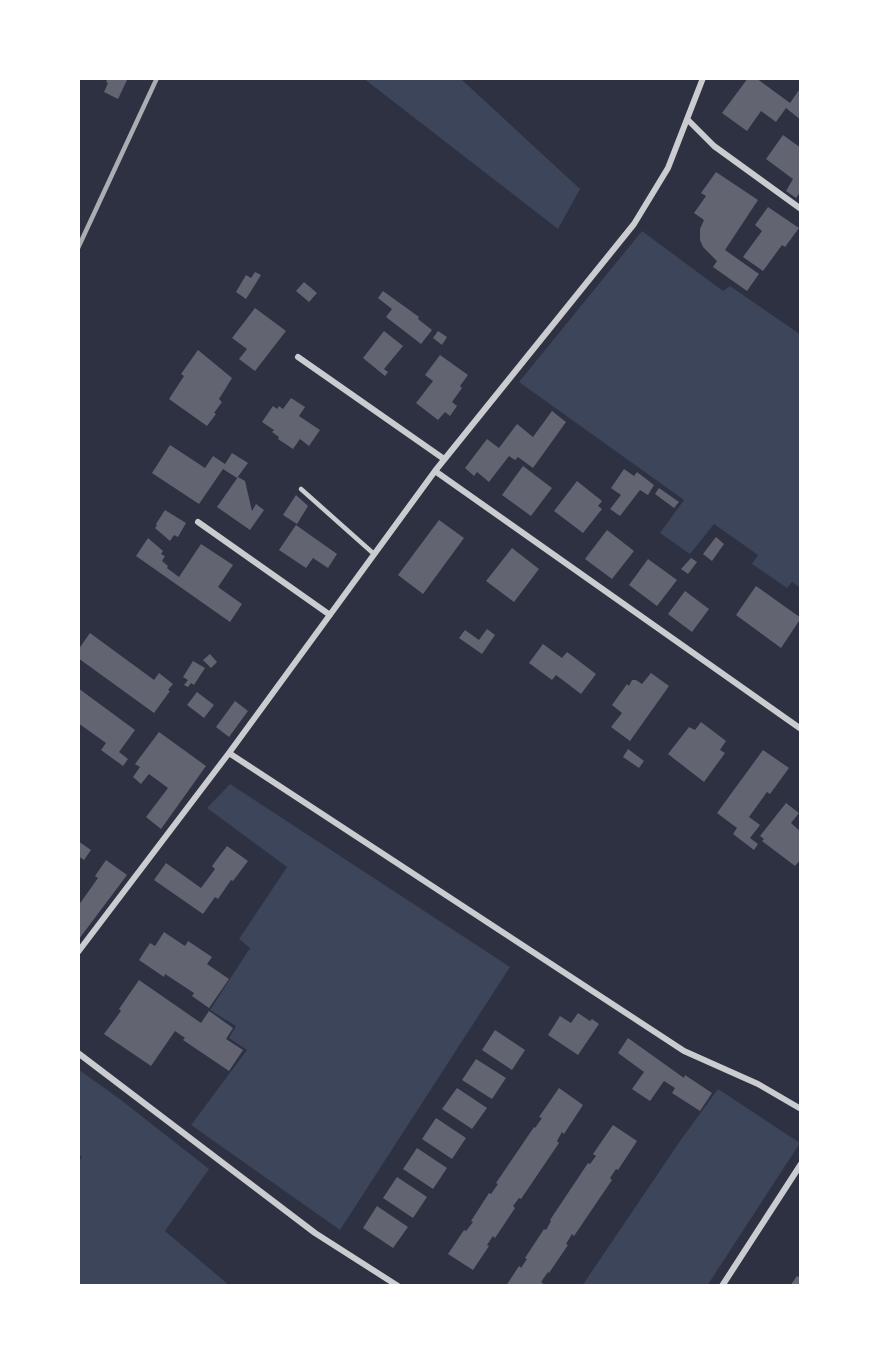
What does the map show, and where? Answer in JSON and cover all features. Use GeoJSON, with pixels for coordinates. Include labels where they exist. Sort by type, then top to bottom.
{"type":"FeatureCollection","features":[{"type":"Feature","properties":{"kind":"street"},"geometry":{"type":"LineString","coordinates":[[78,952],[229,753],[444,459],[634,224],[668,168],[702,78]]}},
{"type":"Feature","properties":{"kind":"street"},"geometry":{"type":"LineString","coordinates":[[687,119],[714,146],[801,209]]}},
{"type":"Feature","properties":{"kind":"street"},"geometry":{"type":"LineString","coordinates":[[298,357],[444,459]]}},
{"type":"Feature","properties":{"kind":"street"},"geometry":{"type":"LineString","coordinates":[[435,471],[801,729]]}},
{"type":"Feature","properties":{"kind":"street"},"geometry":{"type":"LineString","coordinates":[[198,522],[330,615]]}},
{"type":"Feature","properties":{"kind":"street"},"geometry":{"type":"LineString","coordinates":[[229,753],[684,1052],[758,1084],[801,1109]]}},
{"type":"Feature","properties":{"kind":"street"},"geometry":{"type":"LineString","coordinates":[[78,1053],[315,1233],[398,1286]]}},
{"type":"Feature","properties":{"kind":"street"},"geometry":{"type":"LineString","coordinates":[[722,1286],[801,1164]]}},
{"type":"Feature","properties":{"kind":"lane"},"geometry":{"type":"LineString","coordinates":[[301,489],[374,554]]}},
{"type":"Feature","properties":{"kind":"shaded area"},"geometry":{"type":"Polygon","coordinates":[[[363,78],[460,78],[580,189],[558,229],[363,78]]]}},
{"type":"Feature","properties":{"kind":"shaded area"},"geometry":{"type":"Polygon","coordinates":[[[642,231],[723,291],[730,286],[801,335],[801,588],[792,582],[787,588],[752,564],[758,555],[714,524],[690,554],[660,533],[684,500],[519,382],[642,231]]]}},
{"type":"Feature","properties":{"kind":"shaded area"},"geometry":{"type":"Polygon","coordinates":[[[230,784],[510,967],[340,1230],[191,1125],[247,1050],[229,1038],[236,1026],[210,1010],[250,948],[239,939],[287,867],[207,808],[230,784]]]}},
{"type":"Feature","properties":{"kind":"shaded area"},"geometry":{"type":"Polygon","coordinates":[[[78,1069],[209,1169],[165,1231],[230,1286],[78,1286],[78,1163],[82,1157],[78,1154],[78,1069]]]}},
{"type":"Feature","properties":{"kind":"shaded area"},"geometry":{"type":"Polygon","coordinates":[[[718,1089],[800,1143],[707,1286],[582,1286],[680,1141],[718,1089]]]}},
{"type":"Feature","properties":{"kind":"building"},"geometry":{"type":"Polygon","coordinates":[[[108,78],[128,78],[118,99],[104,92],[108,78]]]}},
{"type":"Feature","properties":{"kind":"building"},"geometry":{"type":"Polygon","coordinates":[[[748,78],[756,78],[790,103],[799,90],[801,91],[801,120],[786,108],[776,122],[761,111],[747,131],[722,113],[748,78]]]}},
{"type":"Feature","properties":{"kind":"building"},"geometry":{"type":"Polygon","coordinates":[[[783,135],[801,148],[801,191],[796,198],[786,191],[793,179],[766,159],[783,135]]]}},
{"type":"Feature","properties":{"kind":"building"},"geometry":{"type":"Polygon","coordinates":[[[716,172],[758,200],[725,250],[759,274],[747,291],[713,267],[717,261],[703,247],[700,240],[700,229],[704,220],[694,213],[706,196],[701,193],[716,172]]]}},
{"type":"Feature","properties":{"kind":"building"},"geometry":{"type":"Polygon","coordinates":[[[768,207],[799,228],[785,247],[782,245],[763,271],[743,257],[762,231],[755,225],[768,207]]]}},
{"type":"Feature","properties":{"kind":"building"},"geometry":{"type":"Polygon","coordinates":[[[255,272],[261,275],[246,299],[236,292],[246,275],[251,278],[255,272]]]}},
{"type":"Feature","properties":{"kind":"building"},"geometry":{"type":"Polygon","coordinates":[[[304,282],[317,293],[309,302],[296,291],[304,282]]]}},
{"type":"Feature","properties":{"kind":"building"},"geometry":{"type":"Polygon","coordinates":[[[383,291],[419,317],[418,319],[432,330],[421,344],[386,317],[392,309],[378,298],[383,291]]]}},
{"type":"Feature","properties":{"kind":"building"},"geometry":{"type":"Polygon","coordinates":[[[255,308],[286,331],[255,371],[239,359],[247,349],[232,338],[255,308]]]}},
{"type":"Feature","properties":{"kind":"building"},"geometry":{"type":"Polygon","coordinates":[[[384,331],[403,346],[384,369],[388,372],[385,376],[363,358],[384,331]]]}},
{"type":"Feature","properties":{"kind":"building"},"geometry":{"type":"Polygon","coordinates":[[[438,331],[447,337],[442,345],[433,338],[438,331]]]}},
{"type":"Feature","properties":{"kind":"building"},"geometry":{"type":"Polygon","coordinates":[[[198,350],[232,378],[219,399],[222,402],[214,413],[216,414],[207,426],[169,399],[184,376],[181,374],[198,350]]]}},
{"type":"Feature","properties":{"kind":"building"},"geometry":{"type":"Polygon","coordinates":[[[440,355],[468,375],[452,402],[457,406],[450,416],[445,412],[438,420],[416,403],[433,381],[425,375],[440,355]]]}},
{"type":"Feature","properties":{"kind":"building"},"geometry":{"type":"Polygon","coordinates":[[[291,398],[305,407],[299,416],[320,430],[309,446],[300,439],[293,449],[278,439],[279,437],[272,432],[274,430],[262,422],[273,406],[283,409],[291,398]]]}},
{"type":"Feature","properties":{"kind":"building"},"geometry":{"type":"Polygon","coordinates":[[[552,411],[566,422],[533,468],[518,457],[515,460],[509,456],[489,482],[477,472],[474,476],[465,468],[487,439],[499,448],[517,424],[533,437],[552,411]]]}},
{"type":"Feature","properties":{"kind":"building"},"geometry":{"type":"Polygon","coordinates":[[[170,445],[205,468],[213,456],[225,464],[232,453],[248,463],[237,478],[223,469],[199,504],[152,473],[170,445]]]}},
{"type":"Feature","properties":{"kind":"building"},"geometry":{"type":"Polygon","coordinates":[[[523,466],[552,488],[531,516],[502,495],[523,466]]]}},
{"type":"Feature","properties":{"kind":"building"},"geometry":{"type":"Polygon","coordinates":[[[624,469],[634,476],[637,472],[654,485],[648,495],[640,490],[620,516],[610,509],[621,495],[611,488],[624,469]]]}},
{"type":"Feature","properties":{"kind":"building"},"geometry":{"type":"Polygon","coordinates":[[[238,477],[245,481],[252,511],[256,504],[264,510],[250,530],[217,507],[238,477]]]}},
{"type":"Feature","properties":{"kind":"building"},"geometry":{"type":"Polygon","coordinates":[[[577,481],[602,501],[598,506],[602,509],[583,533],[554,511],[577,481]]]}},
{"type":"Feature","properties":{"kind":"building"},"geometry":{"type":"Polygon","coordinates":[[[659,488],[679,502],[674,508],[655,494],[659,488]]]}},
{"type":"Feature","properties":{"kind":"building"},"geometry":{"type":"Polygon","coordinates":[[[296,495],[308,506],[297,524],[283,515],[296,495]]]}},
{"type":"Feature","properties":{"kind":"building"},"geometry":{"type":"Polygon","coordinates":[[[165,510],[186,523],[178,537],[174,535],[170,541],[155,528],[165,510]]]}},
{"type":"Feature","properties":{"kind":"building"},"geometry":{"type":"Polygon","coordinates":[[[439,520],[464,538],[423,594],[398,575],[439,520]]]}},
{"type":"Feature","properties":{"kind":"building"},"geometry":{"type":"Polygon","coordinates":[[[296,525],[337,554],[328,568],[313,558],[306,568],[279,550],[296,525]]]}},
{"type":"Feature","properties":{"kind":"building"},"geometry":{"type":"Polygon","coordinates":[[[607,530],[634,551],[612,579],[585,559],[607,530]]]}},
{"type":"Feature","properties":{"kind":"building"},"geometry":{"type":"Polygon","coordinates":[[[716,537],[724,544],[712,561],[703,554],[716,537]]]}},
{"type":"Feature","properties":{"kind":"building"},"geometry":{"type":"Polygon","coordinates":[[[148,538],[163,551],[161,554],[165,556],[162,561],[168,566],[167,568],[179,577],[201,544],[233,565],[218,587],[242,604],[230,622],[136,556],[148,538]]]}},
{"type":"Feature","properties":{"kind":"building"},"geometry":{"type":"Polygon","coordinates":[[[512,548],[539,569],[514,602],[486,581],[512,548]]]}},
{"type":"Feature","properties":{"kind":"building"},"geometry":{"type":"Polygon","coordinates":[[[691,558],[697,562],[688,574],[681,569],[691,558]]]}},
{"type":"Feature","properties":{"kind":"building"},"geometry":{"type":"Polygon","coordinates":[[[648,559],[677,580],[657,606],[629,585],[648,559]]]}},
{"type":"Feature","properties":{"kind":"building"},"geometry":{"type":"Polygon","coordinates":[[[756,586],[801,618],[781,648],[736,615],[756,586]]]}},
{"type":"Feature","properties":{"kind":"building"},"geometry":{"type":"Polygon","coordinates":[[[685,591],[709,609],[692,632],[668,614],[685,591]]]}},
{"type":"Feature","properties":{"kind":"building"},"geometry":{"type":"Polygon","coordinates":[[[487,629],[495,635],[482,654],[459,638],[465,630],[479,640],[487,629]]]}},
{"type":"Feature","properties":{"kind":"building"},"geometry":{"type":"Polygon","coordinates":[[[90,633],[154,680],[159,673],[173,684],[154,713],[78,658],[78,650],[90,633]]]}},
{"type":"Feature","properties":{"kind":"building"},"geometry":{"type":"Polygon","coordinates":[[[543,644],[562,658],[567,652],[596,674],[581,694],[556,675],[552,680],[529,663],[543,644]]]}},
{"type":"Feature","properties":{"kind":"building"},"geometry":{"type":"Polygon","coordinates":[[[210,654],[217,662],[211,668],[203,660],[210,654]]]}},
{"type":"Feature","properties":{"kind":"building"},"geometry":{"type":"Polygon","coordinates":[[[193,661],[205,668],[194,685],[191,683],[188,687],[184,685],[188,680],[183,677],[193,661]]]}},
{"type":"Feature","properties":{"kind":"building"},"geometry":{"type":"Polygon","coordinates":[[[651,673],[669,686],[630,741],[611,727],[622,713],[612,705],[627,684],[629,686],[632,680],[636,680],[642,684],[651,673]]]}},
{"type":"Feature","properties":{"kind":"building"},"geometry":{"type":"Polygon","coordinates":[[[78,688],[135,730],[119,752],[128,759],[123,766],[101,750],[106,743],[78,723],[78,688]]]}},
{"type":"Feature","properties":{"kind":"building"},"geometry":{"type":"Polygon","coordinates":[[[197,692],[214,705],[204,718],[187,705],[197,692]]]}},
{"type":"Feature","properties":{"kind":"building"},"geometry":{"type":"Polygon","coordinates":[[[235,701],[248,711],[229,737],[216,727],[235,701]]]}},
{"type":"Feature","properties":{"kind":"building"},"geometry":{"type":"Polygon","coordinates":[[[701,722],[726,741],[720,750],[725,753],[704,782],[668,754],[689,727],[695,730],[701,722]]]}},
{"type":"Feature","properties":{"kind":"building"},"geometry":{"type":"Polygon","coordinates":[[[159,732],[206,766],[161,829],[146,817],[168,788],[149,774],[141,784],[133,777],[140,767],[135,764],[159,732]]]}},
{"type":"Feature","properties":{"kind":"building"},"geometry":{"type":"Polygon","coordinates":[[[628,749],[644,761],[639,768],[623,757],[628,749]]]}},
{"type":"Feature","properties":{"kind":"building"},"geometry":{"type":"Polygon","coordinates":[[[763,750],[789,768],[770,794],[767,792],[749,817],[760,825],[750,838],[758,844],[754,850],[733,834],[737,828],[717,813],[763,750]]]}},
{"type":"Feature","properties":{"kind":"building"},"geometry":{"type":"Polygon","coordinates":[[[786,803],[799,813],[791,823],[801,832],[801,859],[795,866],[762,841],[764,839],[760,836],[786,803]]]}},
{"type":"Feature","properties":{"kind":"building"},"geometry":{"type":"Polygon","coordinates":[[[78,841],[91,850],[84,860],[78,856],[78,841]]]}},
{"type":"Feature","properties":{"kind":"building"},"geometry":{"type":"Polygon","coordinates":[[[227,846],[248,861],[218,899],[215,897],[203,914],[154,880],[166,863],[201,888],[215,869],[212,866],[227,846]]]}},
{"type":"Feature","properties":{"kind":"building"},"geometry":{"type":"Polygon","coordinates":[[[106,860],[127,875],[79,939],[78,906],[98,878],[95,876],[106,860]]]}},
{"type":"Feature","properties":{"kind":"building"},"geometry":{"type":"Polygon","coordinates":[[[164,932],[185,946],[188,941],[212,957],[207,964],[229,979],[209,1008],[192,996],[194,993],[139,960],[150,943],[155,946],[164,932]]]}},
{"type":"Feature","properties":{"kind":"building"},"geometry":{"type":"Polygon","coordinates":[[[139,980],[201,1023],[209,1011],[233,1028],[226,1039],[243,1050],[229,1071],[183,1040],[185,1038],[175,1031],[151,1066],[104,1034],[139,980]]]}},
{"type":"Feature","properties":{"kind":"building"},"geometry":{"type":"Polygon","coordinates":[[[578,1013],[599,1024],[578,1055],[548,1035],[560,1016],[571,1023],[578,1013]]]}},
{"type":"Feature","properties":{"kind":"building"},"geometry":{"type":"Polygon","coordinates":[[[495,1030],[525,1050],[512,1070],[482,1050],[495,1030]]]}},
{"type":"Feature","properties":{"kind":"building"},"geometry":{"type":"Polygon","coordinates":[[[628,1038],[684,1078],[685,1075],[712,1093],[700,1111],[672,1093],[675,1088],[664,1081],[650,1101],[632,1089],[644,1072],[618,1053],[628,1038]]]}},
{"type":"Feature","properties":{"kind":"building"},"geometry":{"type":"Polygon","coordinates":[[[476,1059],[506,1078],[492,1099],[462,1080],[476,1059]]]}},
{"type":"Feature","properties":{"kind":"building"},"geometry":{"type":"Polygon","coordinates":[[[457,1088],[487,1108],[472,1129],[442,1109],[457,1088]]]}},
{"type":"Feature","properties":{"kind":"building"},"geometry":{"type":"Polygon","coordinates":[[[559,1088],[583,1105],[564,1134],[562,1132],[557,1141],[559,1143],[521,1199],[519,1198],[513,1206],[515,1208],[495,1238],[493,1236],[473,1270],[448,1254],[464,1230],[466,1231],[473,1222],[471,1221],[542,1118],[539,1117],[559,1088]]]}},
{"type":"Feature","properties":{"kind":"building"},"geometry":{"type":"Polygon","coordinates":[[[436,1118],[466,1138],[452,1159],[422,1139],[436,1118]]]}},
{"type":"Feature","properties":{"kind":"building"},"geometry":{"type":"Polygon","coordinates":[[[613,1125],[637,1141],[610,1178],[612,1180],[574,1236],[572,1234],[566,1244],[568,1245],[541,1282],[543,1283],[541,1286],[506,1286],[519,1266],[521,1268],[527,1259],[525,1258],[544,1229],[546,1230],[550,1220],[588,1163],[590,1164],[596,1156],[593,1154],[613,1125]]]}},
{"type":"Feature","properties":{"kind":"building"},"geometry":{"type":"Polygon","coordinates":[[[417,1148],[447,1168],[433,1189],[403,1169],[417,1148]]]}},
{"type":"Feature","properties":{"kind":"building"},"geometry":{"type":"Polygon","coordinates":[[[397,1177],[427,1197],[413,1218],[383,1198],[397,1177]]]}},
{"type":"Feature","properties":{"kind":"building"},"geometry":{"type":"Polygon","coordinates":[[[377,1206],[408,1227],[393,1248],[363,1228],[377,1206]]]}},
{"type":"Feature","properties":{"kind":"building"},"geometry":{"type":"Polygon","coordinates":[[[801,1274],[801,1286],[790,1286],[797,1276],[801,1274]]]}},
{"type":"Feature","properties":{"kind":"railway"},"geometry":{"type":"LineString","coordinates":[[78,248],[157,78]]}}]}
